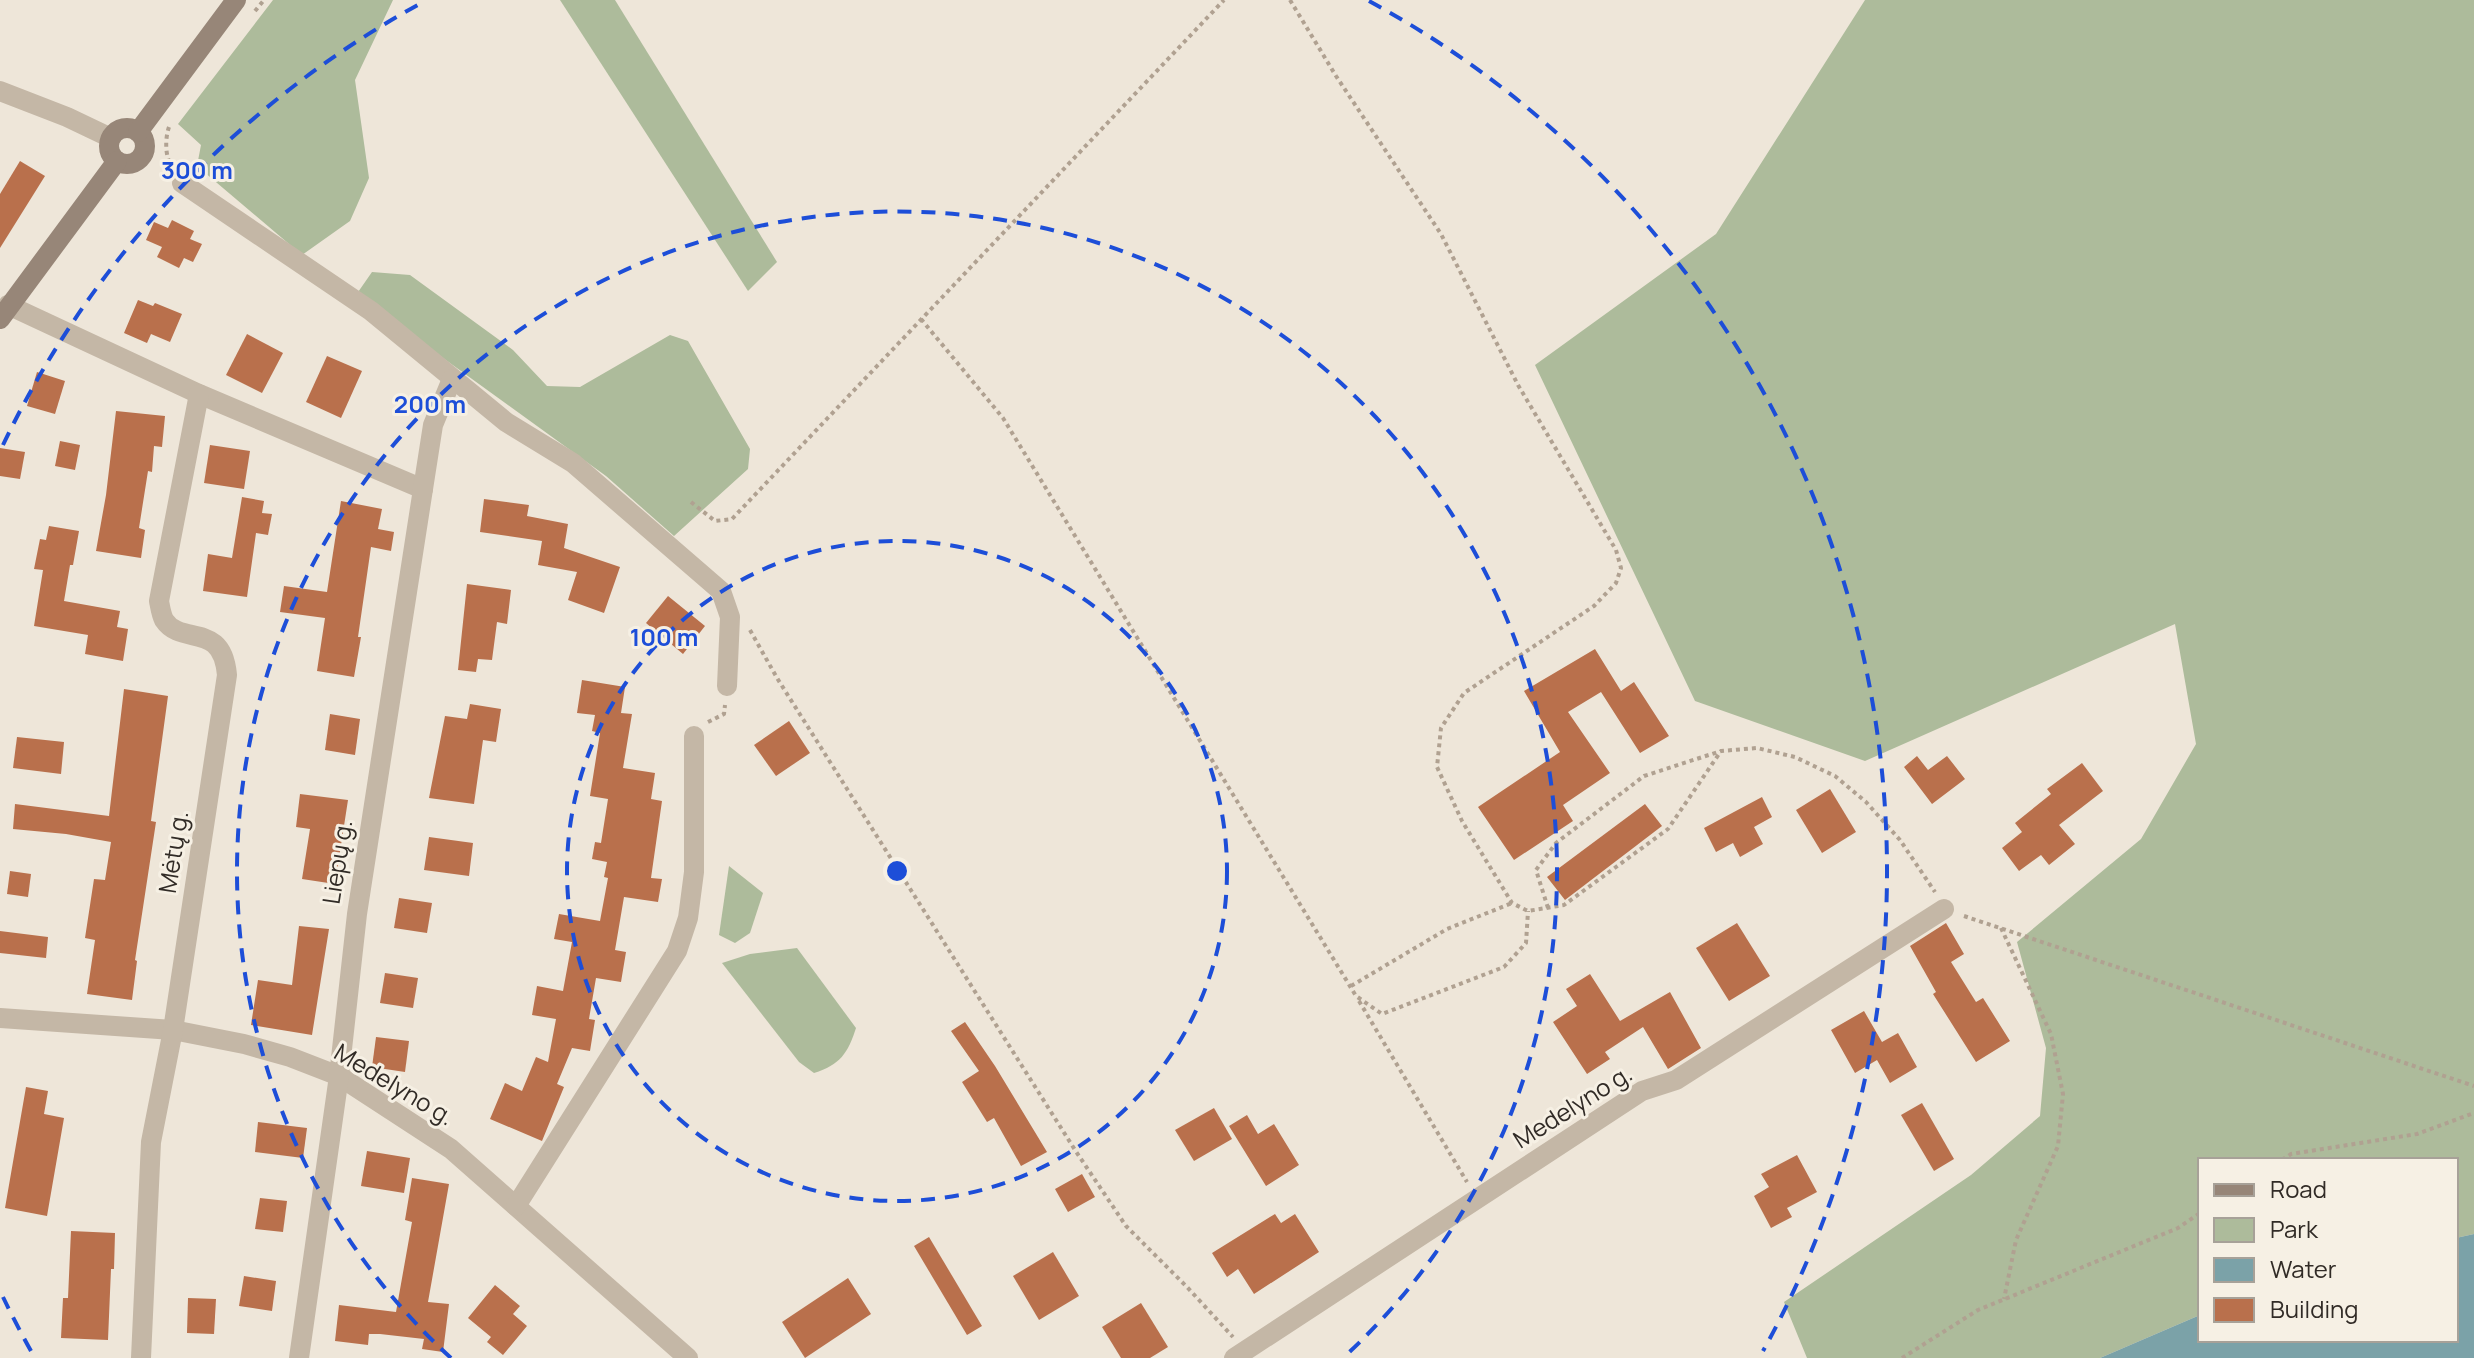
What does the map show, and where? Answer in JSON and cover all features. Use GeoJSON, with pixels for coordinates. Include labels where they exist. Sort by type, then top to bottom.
{"type":"FeatureCollection","features":[{"type":"Feature","properties":{"kind":"street"},"geometry":{"type":"LineString","coordinates":[[138,132],[236,0]]}},
{"type":"Feature","properties":{"kind":"street"},"geometry":{"type":"LineString","coordinates":[[0,91],[111,138]]}},
{"type":"Feature","properties":{"kind":"street"},"geometry":{"type":"LineString","coordinates":[[123,129],[138,132],[145,145],[144,153],[132,164],[124,164],[112,157],[111,138],[123,129]]}},
{"type":"Feature","properties":{"kind":"street"},"geometry":{"type":"LineString","coordinates":[[117,161],[4,312],[423,489]]}},
{"type":"Feature","properties":{"kind":"street"},"geometry":{"type":"LineString","coordinates":[[182,183],[371,311],[506,422],[573,463],[721,591],[730,617],[727,686]]}},
{"type":"Feature","properties":{"kind":"street","name":"Liepų g."},"geometry":{"type":"LineString","coordinates":[[299,1358],[339,1076],[357,914],[433,425],[452,379]]}},
{"type":"Feature","properties":{"kind":"street","name":"Mėtų g."},"geometry":{"type":"LineString","coordinates":[[141,1358],[151,1142],[173,1030],[227,675],[221,650],[211,642],[172,628],[164,619],[159,601],[199,394]]}},
{"type":"Feature","properties":{"kind":"street"},"geometry":{"type":"LineString","coordinates":[[516,1206],[677,951],[688,918],[694,872],[694,736]]}},
{"type":"Feature","properties":{"kind":"street","name":"Medelyno g."},"geometry":{"type":"LineString","coordinates":[[1239,1354],[1642,1091],[1676,1080],[1944,909]]}},
{"type":"Feature","properties":{"kind":"street","name":"Medelyno g."},"geometry":{"type":"LineString","coordinates":[[0,1018],[173,1030],[259,1048],[339,1076],[451,1149],[688,1358]]}},
{"type":"Feature","properties":{"kind":"path"},"geometry":{"type":"LineString","coordinates":[[691,502],[715,521],[732,519],[1224,0]]}},
{"type":"Feature","properties":{"kind":"path"},"geometry":{"type":"LineString","coordinates":[[1290,0],[1336,76],[1441,234],[1518,385],[1616,550],[1621,568],[1616,583],[1594,606],[1464,693],[1441,728],[1437,767],[1462,821],[1512,903],[1528,911],[1564,905],[1668,829],[1721,751]]}},
{"type":"Feature","properties":{"kind":"path"},"geometry":{"type":"LineString","coordinates":[[170,124],[167,134],[168,161],[182,183]]}},
{"type":"Feature","properties":{"kind":"path"},"geometry":{"type":"LineString","coordinates":[[921,319],[1003,418],[1477,1199]]}},
{"type":"Feature","properties":{"kind":"path"},"geometry":{"type":"LineString","coordinates":[[724,602],[746,623],[794,705],[1126,1226],[1187,1287],[1239,1354]]}},
{"type":"Feature","properties":{"kind":"path"},"geometry":{"type":"LineString","coordinates":[[694,736],[696,728],[724,714],[727,686]]}},
{"type":"Feature","properties":{"kind":"path"},"geometry":{"type":"LineString","coordinates":[[1548,908],[1536,870],[1556,843],[1644,776],[1721,751],[1757,748],[1795,757],[1835,776],[1866,802],[1900,840],[1931,884],[1944,909],[2474,1086]]}},
{"type":"Feature","properties":{"kind":"path"},"geometry":{"type":"LineString","coordinates":[[1351,987],[1447,929],[1512,903]]}},
{"type":"Feature","properties":{"kind":"path"},"geometry":{"type":"LineString","coordinates":[[1351,987],[1356,996],[1382,1014],[1504,967],[1526,943],[1528,911]]}},
{"type":"Feature","properties":{"kind":"path"},"geometry":{"type":"LineString","coordinates":[[2001,928],[2051,1034],[2063,1094],[2058,1146],[2016,1240],[2004,1299]]}},
{"type":"Feature","properties":{"kind":"path"},"geometry":{"type":"LineString","coordinates":[[2285,1158],[2291,1154],[2417,1134],[2474,1113]]}},
{"type":"Feature","properties":{"kind":"path"},"geometry":{"type":"LineString","coordinates":[[1902,1358],[1978,1310],[2178,1228],[2198,1214]]}},
{"type":"Feature","properties":{"kind":"green space"},"geometry":{"type":"Polygon","coordinates":[[[273,0],[393,0],[355,80],[369,178],[350,221],[302,255],[197,166],[201,145],[178,124],[273,0]]]}},
{"type":"Feature","properties":{"kind":"green space"},"geometry":{"type":"Polygon","coordinates":[[[560,0],[615,0],[777,262],[748,291],[560,0]]]}},
{"type":"Feature","properties":{"kind":"green space"},"geometry":{"type":"Polygon","coordinates":[[[1865,0],[2474,0],[2474,1234],[2458,1238],[2458,1158],[2198,1158],[2198,1316],[2100,1358],[1807,1358],[1784,1302],[1971,1175],[2040,1116],[2046,1048],[2017,942],[2141,839],[2196,744],[2175,624],[1865,761],[1695,701],[1535,365],[1716,234],[1865,0]]]}},
{"type":"Feature","properties":{"kind":"green space"},"geometry":{"type":"Polygon","coordinates":[[[372,272],[410,275],[513,350],[547,386],[580,387],[670,335],[688,341],[750,449],[748,469],[674,536],[606,476],[356,295],[372,272]]]}},
{"type":"Feature","properties":{"kind":"green space"},"geometry":{"type":"Polygon","coordinates":[[[729,866],[763,893],[750,933],[735,943],[719,935],[729,866]]]}},
{"type":"Feature","properties":{"kind":"green space"},"geometry":{"type":"Polygon","coordinates":[[[797,948],[856,1028],[842,1057],[814,1073],[799,1062],[722,963],[750,954],[797,948]]]}},
{"type":"Feature","properties":{"kind":"water"},"geometry":{"type":"Polygon","coordinates":[[[2474,1234],[2474,1358],[2100,1358],[2198,1316],[2198,1342],[2458,1342],[2458,1238],[2474,1234]]]}},
{"type":"Feature","properties":{"kind":"building"},"geometry":{"type":"Polygon","coordinates":[[[20,161],[45,176],[0,248],[0,194],[20,161]]]}},
{"type":"Feature","properties":{"kind":"building"},"geometry":{"type":"Polygon","coordinates":[[[172,220],[194,231],[190,239],[202,244],[193,262],[184,258],[179,268],[157,257],[162,247],[146,240],[154,222],[168,228],[172,220]]]}},
{"type":"Feature","properties":{"kind":"building"},"geometry":{"type":"Polygon","coordinates":[[[138,300],[182,314],[170,342],[151,334],[147,343],[124,333],[138,300]]]}},
{"type":"Feature","properties":{"kind":"building"},"geometry":{"type":"Polygon","coordinates":[[[247,334],[283,353],[262,393],[226,375],[247,334]]]}},
{"type":"Feature","properties":{"kind":"building"},"geometry":{"type":"Polygon","coordinates":[[[327,356],[362,371],[341,418],[306,402],[327,356]]]}},
{"type":"Feature","properties":{"kind":"building"},"geometry":{"type":"Polygon","coordinates":[[[37,372],[65,381],[55,414],[27,406],[37,372]]]}},
{"type":"Feature","properties":{"kind":"building"},"geometry":{"type":"Polygon","coordinates":[[[116,411],[165,416],[162,447],[154,446],[152,472],[148,471],[139,528],[145,530],[141,558],[96,551],[116,411]]]}},
{"type":"Feature","properties":{"kind":"building"},"geometry":{"type":"Polygon","coordinates":[[[60,441],[80,445],[75,470],[55,466],[60,441]]]}},
{"type":"Feature","properties":{"kind":"building"},"geometry":{"type":"Polygon","coordinates":[[[210,445],[250,451],[244,489],[204,483],[210,445]]]}},
{"type":"Feature","properties":{"kind":"building"},"geometry":{"type":"Polygon","coordinates":[[[0,448],[25,452],[20,479],[0,476],[0,448]]]}},
{"type":"Feature","properties":{"kind":"building"},"geometry":{"type":"Polygon","coordinates":[[[242,497],[264,501],[262,513],[272,514],[268,535],[256,533],[247,597],[203,591],[208,554],[232,558],[242,497]]]}},
{"type":"Feature","properties":{"kind":"building"},"geometry":{"type":"Polygon","coordinates":[[[484,499],[529,505],[527,516],[568,524],[564,548],[620,567],[604,613],[568,600],[577,572],[538,565],[542,541],[480,532],[484,499]]]}},
{"type":"Feature","properties":{"kind":"building"},"geometry":{"type":"Polygon","coordinates":[[[341,501],[382,509],[378,529],[394,532],[391,551],[371,547],[354,677],[317,671],[325,618],[280,612],[284,586],[327,592],[341,501]]]}},
{"type":"Feature","properties":{"kind":"building"},"geometry":{"type":"Polygon","coordinates":[[[49,526],[79,531],[64,601],[120,611],[117,627],[128,629],[123,661],[85,654],[88,635],[34,626],[43,570],[34,569],[40,539],[46,540],[49,526]]]}},
{"type":"Feature","properties":{"kind":"building"},"geometry":{"type":"Polygon","coordinates":[[[467,584],[511,590],[507,624],[497,622],[492,660],[478,659],[476,672],[458,670],[467,584]]]}},
{"type":"Feature","properties":{"kind":"building"},"geometry":{"type":"Polygon","coordinates":[[[668,596],[705,626],[683,654],[646,623],[668,596]]]}},
{"type":"Feature","properties":{"kind":"building"},"geometry":{"type":"Polygon","coordinates":[[[1595,649],[1621,691],[1634,682],[1669,736],[1640,753],[1601,692],[1568,712],[1610,773],[1563,805],[1573,821],[1514,860],[1478,807],[1560,752],[1524,691],[1595,649]]]}},
{"type":"Feature","properties":{"kind":"building"},"geometry":{"type":"Polygon","coordinates":[[[582,680],[625,687],[621,713],[632,714],[623,768],[655,773],[651,799],[662,801],[651,878],[662,879],[658,902],[624,897],[615,950],[626,952],[621,982],[596,978],[589,1019],[595,1020],[590,1051],[572,1048],[557,1084],[564,1087],[542,1141],[490,1119],[505,1083],[522,1091],[536,1057],[548,1062],[556,1019],[532,1015],[537,986],[563,991],[572,942],[554,939],[559,914],[600,921],[608,878],[604,877],[607,862],[592,859],[595,842],[601,843],[608,799],[590,796],[600,733],[592,731],[595,715],[577,713],[582,680]]]}},
{"type":"Feature","properties":{"kind":"building"},"geometry":{"type":"Polygon","coordinates":[[[124,689],[168,696],[151,821],[156,822],[132,1000],[87,994],[95,940],[85,938],[94,879],[105,880],[111,842],[13,829],[15,804],[109,816],[124,689]]]}},
{"type":"Feature","properties":{"kind":"building"},"geometry":{"type":"Polygon","coordinates":[[[470,704],[501,709],[496,742],[483,740],[474,804],[429,798],[445,716],[467,719],[470,704]]]}},
{"type":"Feature","properties":{"kind":"building"},"geometry":{"type":"Polygon","coordinates":[[[330,714],[360,719],[355,755],[325,750],[330,714]]]}},
{"type":"Feature","properties":{"kind":"building"},"geometry":{"type":"Polygon","coordinates":[[[789,721],[810,753],[776,776],[754,745],[789,721]]]}},
{"type":"Feature","properties":{"kind":"building"},"geometry":{"type":"Polygon","coordinates":[[[17,737],[64,742],[61,774],[13,768],[17,737]]]}},
{"type":"Feature","properties":{"kind":"building"},"geometry":{"type":"Polygon","coordinates":[[[1917,756],[1928,770],[1947,756],[1965,779],[1932,804],[1904,767],[1917,756]]]}},
{"type":"Feature","properties":{"kind":"building"},"geometry":{"type":"Polygon","coordinates":[[[2082,763],[2103,791],[2059,825],[2075,844],[2049,865],[2041,855],[2019,871],[2002,848],[2022,832],[2015,823],[2051,794],[2047,789],[2082,763]]]}},
{"type":"Feature","properties":{"kind":"building"},"geometry":{"type":"Polygon","coordinates":[[[1830,789],[1856,832],[1822,853],[1796,810],[1830,789]]]}},
{"type":"Feature","properties":{"kind":"building"},"geometry":{"type":"Polygon","coordinates":[[[300,794],[348,800],[335,884],[302,879],[310,829],[296,827],[300,794]]]}},
{"type":"Feature","properties":{"kind":"building"},"geometry":{"type":"Polygon","coordinates":[[[1762,797],[1772,817],[1754,827],[1763,844],[1740,857],[1733,843],[1716,852],[1704,828],[1762,797]]]}},
{"type":"Feature","properties":{"kind":"building"},"geometry":{"type":"Polygon","coordinates":[[[1645,804],[1662,826],[1565,900],[1547,877],[1645,804]]]}},
{"type":"Feature","properties":{"kind":"building"},"geometry":{"type":"Polygon","coordinates":[[[429,837],[473,843],[469,876],[424,870],[429,837]]]}},
{"type":"Feature","properties":{"kind":"building"},"geometry":{"type":"Polygon","coordinates":[[[10,871],[31,874],[28,897],[7,894],[10,871]]]}},
{"type":"Feature","properties":{"kind":"building"},"geometry":{"type":"Polygon","coordinates":[[[399,898],[432,903],[427,933],[394,928],[399,898]]]}},
{"type":"Feature","properties":{"kind":"building"},"geometry":{"type":"Polygon","coordinates":[[[1737,923],[1770,976],[1729,1001],[1696,948],[1737,923]]]}},
{"type":"Feature","properties":{"kind":"building"},"geometry":{"type":"Polygon","coordinates":[[[1946,923],[1964,954],[1951,962],[1976,1002],[1983,998],[2010,1041],[1976,1062],[1933,994],[1936,992],[1910,946],[1946,923]]]}},
{"type":"Feature","properties":{"kind":"building"},"geometry":{"type":"Polygon","coordinates":[[[299,926],[329,929],[312,1035],[251,1025],[258,980],[292,985],[299,926]]]}},
{"type":"Feature","properties":{"kind":"building"},"geometry":{"type":"Polygon","coordinates":[[[0,931],[48,937],[46,958],[0,953],[0,931]]]}},
{"type":"Feature","properties":{"kind":"building"},"geometry":{"type":"Polygon","coordinates":[[[385,973],[418,978],[413,1008],[380,1003],[385,973]]]}},
{"type":"Feature","properties":{"kind":"building"},"geometry":{"type":"Polygon","coordinates":[[[1590,974],[1620,1021],[1670,992],[1701,1048],[1668,1069],[1643,1027],[1605,1052],[1610,1059],[1587,1074],[1553,1022],[1577,1006],[1566,989],[1590,974]]]}},
{"type":"Feature","properties":{"kind":"building"},"geometry":{"type":"Polygon","coordinates":[[[1864,1011],[1882,1042],[1898,1033],[1917,1067],[1890,1083],[1877,1060],[1855,1073],[1831,1030],[1864,1011]]]}},
{"type":"Feature","properties":{"kind":"building"},"geometry":{"type":"Polygon","coordinates":[[[965,1022],[1047,1152],[1021,1166],[994,1118],[987,1122],[962,1082],[979,1071],[951,1031],[965,1022]]]}},
{"type":"Feature","properties":{"kind":"building"},"geometry":{"type":"Polygon","coordinates":[[[376,1037],[409,1041],[405,1072],[372,1067],[376,1037]]]}},
{"type":"Feature","properties":{"kind":"building"},"geometry":{"type":"Polygon","coordinates":[[[26,1087],[48,1091],[44,1114],[64,1118],[47,1216],[5,1208],[26,1087]]]}},
{"type":"Feature","properties":{"kind":"building"},"geometry":{"type":"Polygon","coordinates":[[[1922,1103],[1954,1159],[1934,1171],[1901,1115],[1922,1103]]]}},
{"type":"Feature","properties":{"kind":"building"},"geometry":{"type":"Polygon","coordinates":[[[1214,1108],[1232,1139],[1194,1161],[1175,1130],[1214,1108]]]}},
{"type":"Feature","properties":{"kind":"building"},"geometry":{"type":"Polygon","coordinates":[[[1247,1115],[1258,1134],[1274,1124],[1299,1165],[1266,1186],[1229,1126],[1247,1115]]]}},
{"type":"Feature","properties":{"kind":"building"},"geometry":{"type":"Polygon","coordinates":[[[258,1122],[307,1128],[303,1158],[255,1152],[258,1122]]]}},
{"type":"Feature","properties":{"kind":"building"},"geometry":{"type":"Polygon","coordinates":[[[367,1151],[410,1158],[404,1193],[361,1186],[367,1151]]]}},
{"type":"Feature","properties":{"kind":"building"},"geometry":{"type":"Polygon","coordinates":[[[1797,1155],[1817,1192],[1787,1208],[1792,1217],[1771,1228],[1754,1196],[1769,1187],[1761,1174],[1797,1155]]]}},
{"type":"Feature","properties":{"kind":"building"},"geometry":{"type":"Polygon","coordinates":[[[1082,1174],[1095,1197],[1068,1212],[1055,1189],[1082,1174]]]}},
{"type":"Feature","properties":{"kind":"building"},"geometry":{"type":"Polygon","coordinates":[[[412,1178],[449,1184],[428,1302],[449,1304],[443,1352],[422,1349],[424,1339],[380,1334],[369,1334],[368,1345],[335,1341],[339,1305],[396,1312],[412,1222],[405,1220],[412,1178]]]}},
{"type":"Feature","properties":{"kind":"building"},"geometry":{"type":"Polygon","coordinates":[[[260,1198],[287,1201],[283,1232],[255,1229],[260,1198]]]}},
{"type":"Feature","properties":{"kind":"building"},"geometry":{"type":"Polygon","coordinates":[[[1275,1214],[1281,1223],[1295,1214],[1319,1252],[1254,1294],[1238,1269],[1227,1277],[1212,1253],[1275,1214]]]}},
{"type":"Feature","properties":{"kind":"building"},"geometry":{"type":"Polygon","coordinates":[[[71,1231],[115,1233],[108,1340],[61,1338],[63,1298],[68,1298],[71,1231]]]}},
{"type":"Feature","properties":{"kind":"building"},"geometry":{"type":"Polygon","coordinates":[[[929,1237],[982,1326],[967,1335],[914,1246],[929,1237]]]}},
{"type":"Feature","properties":{"kind":"building"},"geometry":{"type":"Polygon","coordinates":[[[1053,1252],[1079,1296],[1039,1320],[1013,1276],[1053,1252]]]}},
{"type":"Feature","properties":{"kind":"building"},"geometry":{"type":"Polygon","coordinates":[[[244,1276],[276,1281],[272,1311],[239,1306],[244,1276]]]}},
{"type":"Feature","properties":{"kind":"building"},"geometry":{"type":"Polygon","coordinates":[[[848,1278],[871,1314],[805,1358],[782,1322],[848,1278]]]}},
{"type":"Feature","properties":{"kind":"building"},"geometry":{"type":"Polygon","coordinates":[[[495,1285],[520,1306],[513,1314],[527,1326],[503,1355],[487,1342],[491,1337],[468,1318],[495,1285]]]}},
{"type":"Feature","properties":{"kind":"building"},"geometry":{"type":"Polygon","coordinates":[[[188,1298],[216,1299],[214,1334],[187,1333],[188,1298]]]}},
{"type":"Feature","properties":{"kind":"building"},"geometry":{"type":"Polygon","coordinates":[[[1141,1303],[1168,1347],[1150,1358],[1121,1358],[1102,1327],[1141,1303]]]}}]}
